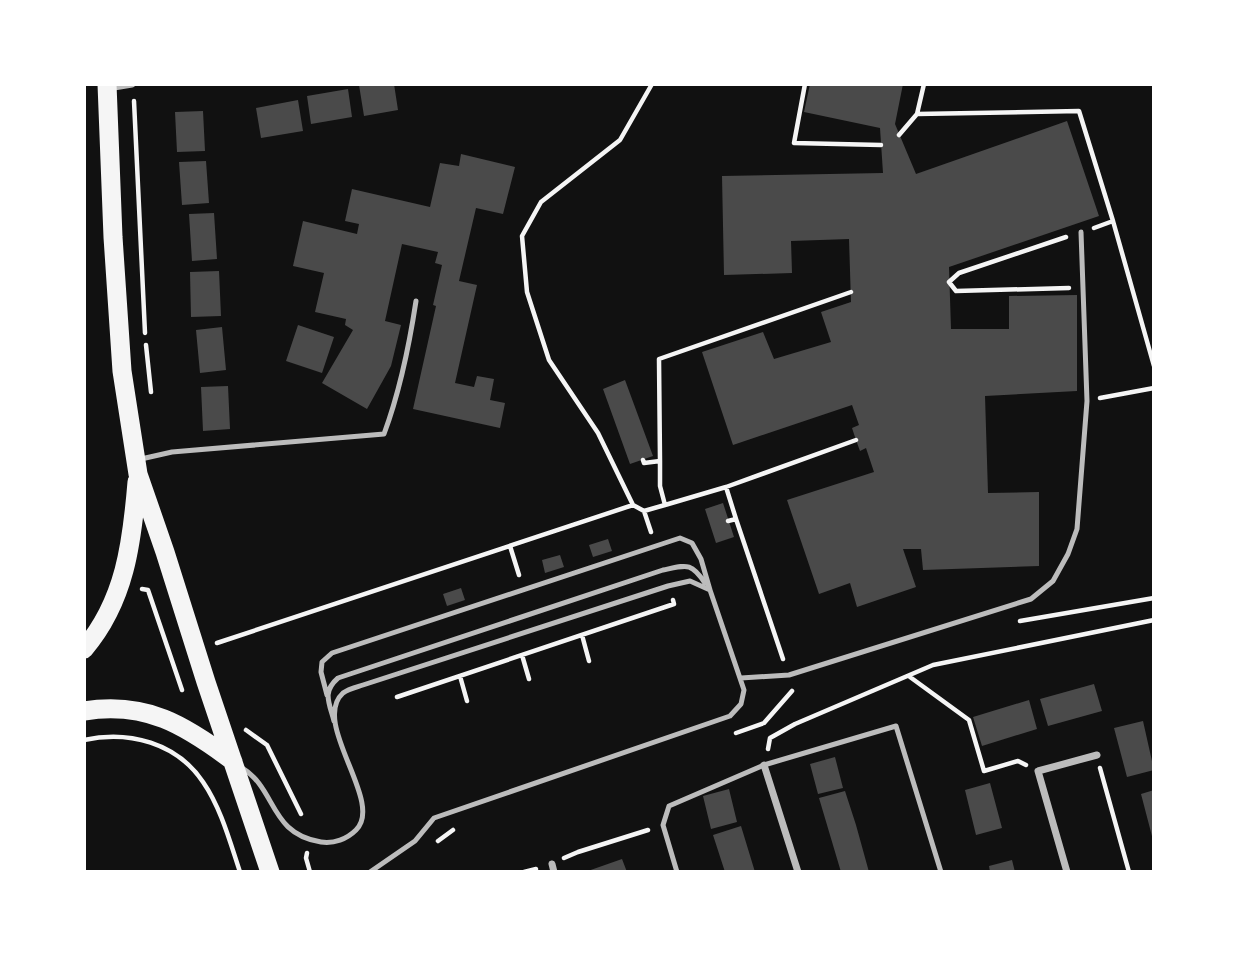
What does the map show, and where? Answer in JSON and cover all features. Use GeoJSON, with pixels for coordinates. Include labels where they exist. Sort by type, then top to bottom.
{"type":"FeatureCollection","features":[{"type":"Feature","properties":{"kind":"highway"},"geometry":{"type":"LineString","coordinates":[[84,649],[103,624],[123,582],[134,527],[136,467],[122,371],[107,86]]}},
{"type":"Feature","properties":{"kind":"highway"},"geometry":{"type":"LineString","coordinates":[[136,467],[270,872]]}},
{"type":"Feature","properties":{"kind":"highway"},"geometry":{"type":"LineString","coordinates":[[84,711],[103,708],[129,709],[170,720],[200,737],[233,762]]}},
{"type":"Feature","properties":{"kind":"street"},"geometry":{"type":"LineString","coordinates":[[107,86],[132,84]]}},
{"type":"Feature","properties":{"kind":"street"},"geometry":{"type":"LineString","coordinates":[[1067,872],[1038,771],[1097,755]]}},
{"type":"Feature","properties":{"kind":"street"},"geometry":{"type":"LineString","coordinates":[[764,765],[798,872]]}},
{"type":"Feature","properties":{"kind":"lane"},"geometry":{"type":"LineString","coordinates":[[741,678],[789,675],[1031,600],[1053,581],[1068,555],[1077,529],[1087,401],[1081,232]]}},
{"type":"Feature","properties":{"kind":"lane"},"geometry":{"type":"LineString","coordinates":[[136,467],[172,452],[384,434],[396,400],[410,343],[416,302]]}},
{"type":"Feature","properties":{"kind":"lane"},"geometry":{"type":"LineString","coordinates":[[233,762],[253,775],[279,818],[297,835],[329,843],[342,840],[354,833],[360,825],[363,812],[334,724],[321,672],[322,662],[332,653],[680,538],[692,543],[701,559],[744,690],[741,704],[730,716],[434,818],[415,841],[370,872]]}},
{"type":"Feature","properties":{"kind":"lane"},"geometry":{"type":"LineString","coordinates":[[327,695],[330,685],[338,678],[663,570],[686,565],[696,569],[710,590]]}},
{"type":"Feature","properties":{"kind":"lane"},"geometry":{"type":"LineString","coordinates":[[334,724],[337,705],[343,693],[363,685],[668,586],[690,581],[710,590]]}},
{"type":"Feature","properties":{"kind":"lane"},"geometry":{"type":"LineString","coordinates":[[677,872],[663,825],[669,806],[764,765],[896,726],[940,872]]}},
{"type":"Feature","properties":{"kind":"path"},"geometry":{"type":"LineString","coordinates":[[652,84],[620,140],[541,202],[522,236],[527,292],[550,360],[598,433],[633,505],[644,512],[726,487],[856,440]]}},
{"type":"Feature","properties":{"kind":"path"},"geometry":{"type":"LineString","coordinates":[[805,84],[794,143],[881,145]]}},
{"type":"Feature","properties":{"kind":"path"},"geometry":{"type":"LineString","coordinates":[[899,135],[917,114],[924,84]]}},
{"type":"Feature","properties":{"kind":"path"},"geometry":{"type":"LineString","coordinates":[[917,114],[1079,111],[1154,366]]}},
{"type":"Feature","properties":{"kind":"path"},"geometry":{"type":"LineString","coordinates":[[1083,287],[956,291],[949,282],[959,274],[1113,221]]}},
{"type":"Feature","properties":{"kind":"path"},"geometry":{"type":"LineString","coordinates":[[665,505],[660,486],[659,359],[851,292]]}},
{"type":"Feature","properties":{"kind":"path"},"geometry":{"type":"LineString","coordinates":[[1087,401],[1154,388]]}},
{"type":"Feature","properties":{"kind":"path"},"geometry":{"type":"LineString","coordinates":[[643,460],[644,463],[660,461]]}},
{"type":"Feature","properties":{"kind":"path"},"geometry":{"type":"LineString","coordinates":[[726,487],[736,519]]}},
{"type":"Feature","properties":{"kind":"path"},"geometry":{"type":"LineString","coordinates":[[217,642],[633,505]]}},
{"type":"Feature","properties":{"kind":"path"},"geometry":{"type":"LineString","coordinates":[[510,546],[523,589]]}},
{"type":"Feature","properties":{"kind":"path"},"geometry":{"type":"LineString","coordinates":[[148,590],[181,690]]}},
{"type":"Feature","properties":{"kind":"path"},"geometry":{"type":"LineString","coordinates":[[764,765],[770,738],[795,724],[933,665],[1154,620]]}},
{"type":"Feature","properties":{"kind":"path"},"geometry":{"type":"LineString","coordinates":[[582,635],[589,661]]}},
{"type":"Feature","properties":{"kind":"path"},"geometry":{"type":"LineString","coordinates":[[522,655],[528,679]]}},
{"type":"Feature","properties":{"kind":"path"},"geometry":{"type":"LineString","coordinates":[[460,676],[467,701]]}},
{"type":"Feature","properties":{"kind":"path"},"geometry":{"type":"LineString","coordinates":[[910,677],[969,720],[984,771],[1018,761],[1038,771]]}},
{"type":"Feature","properties":{"kind":"path"},"geometry":{"type":"LineString","coordinates":[[84,740],[99,737],[145,740],[180,757],[203,782],[225,827],[240,872]]}},
{"type":"Feature","properties":{"kind":"path"},"geometry":{"type":"LineString","coordinates":[[1097,755],[1129,872]]}},
{"type":"Feature","properties":{"kind":"path"},"geometry":{"type":"LineString","coordinates":[[524,872],[553,868],[578,852],[663,825]]}},
{"type":"Feature","properties":{"kind":"building"},"geometry":{"type":"Polygon","coordinates":[[[394,84],[398,110],[364,116],[359,85],[394,84]]]}},
{"type":"Feature","properties":{"kind":"building"},"geometry":{"type":"Polygon","coordinates":[[[810,84],[903,84],[895,124],[916,174],[1067,121],[1099,216],[949,267],[951,329],[1009,329],[1009,296],[1077,295],[1077,391],[985,396],[988,493],[1039,492],[1039,566],[923,570],[921,549],[903,549],[916,587],[857,607],[850,583],[819,594],[787,500],[874,472],[866,448],[860,451],[852,428],[859,425],[852,405],[733,445],[702,352],[763,332],[774,359],[831,342],[821,312],[851,302],[849,239],[791,241],[792,273],[724,275],[722,176],[883,173],[880,128],[804,112],[810,84]]]}},
{"type":"Feature","properties":{"kind":"building"},"geometry":{"type":"Polygon","coordinates":[[[348,89],[352,117],[311,124],[307,96],[348,89]]]}},
{"type":"Feature","properties":{"kind":"building"},"geometry":{"type":"Polygon","coordinates":[[[298,100],[303,131],[261,138],[256,108],[298,100]]]}},
{"type":"Feature","properties":{"kind":"building"},"geometry":{"type":"Polygon","coordinates":[[[203,111],[205,151],[177,152],[175,112],[203,111]]]}},
{"type":"Feature","properties":{"kind":"building"},"geometry":{"type":"Polygon","coordinates":[[[461,154],[515,167],[503,214],[476,208],[459,281],[477,285],[455,383],[474,387],[477,376],[494,379],[490,400],[505,403],[500,428],[413,409],[436,306],[433,305],[442,265],[435,263],[438,252],[402,244],[385,321],[401,325],[391,366],[367,409],[322,383],[353,330],[345,325],[346,319],[315,312],[324,273],[293,266],[303,221],[357,234],[359,224],[345,221],[352,189],[430,207],[440,163],[459,166],[461,154]]]}},
{"type":"Feature","properties":{"kind":"building"},"geometry":{"type":"Polygon","coordinates":[[[206,161],[209,203],[182,205],[179,162],[206,161]]]}},
{"type":"Feature","properties":{"kind":"building"},"geometry":{"type":"Polygon","coordinates":[[[214,213],[217,259],[192,261],[189,214],[214,213]]]}},
{"type":"Feature","properties":{"kind":"building"},"geometry":{"type":"Polygon","coordinates":[[[219,271],[221,316],[191,317],[190,272],[219,271]]]}},
{"type":"Feature","properties":{"kind":"building"},"geometry":{"type":"Polygon","coordinates":[[[298,325],[334,337],[322,373],[286,361],[298,325]]]}},
{"type":"Feature","properties":{"kind":"building"},"geometry":{"type":"Polygon","coordinates":[[[222,327],[226,370],[200,373],[196,330],[222,327]]]}},
{"type":"Feature","properties":{"kind":"building"},"geometry":{"type":"Polygon","coordinates":[[[625,380],[653,456],[630,464],[603,389],[625,380]]]}},
{"type":"Feature","properties":{"kind":"building"},"geometry":{"type":"Polygon","coordinates":[[[228,386],[230,429],[203,431],[201,387],[228,386]]]}},
{"type":"Feature","properties":{"kind":"building"},"geometry":{"type":"Polygon","coordinates":[[[723,503],[734,537],[716,543],[705,509],[723,503]]]}},
{"type":"Feature","properties":{"kind":"building"},"geometry":{"type":"Polygon","coordinates":[[[608,539],[612,551],[593,557],[589,545],[608,539]]]}},
{"type":"Feature","properties":{"kind":"building"},"geometry":{"type":"Polygon","coordinates":[[[560,555],[564,567],[545,573],[542,560],[560,555]]]}},
{"type":"Feature","properties":{"kind":"building"},"geometry":{"type":"Polygon","coordinates":[[[461,588],[465,600],[447,606],[443,594],[461,588]]]}},
{"type":"Feature","properties":{"kind":"building"},"geometry":{"type":"Polygon","coordinates":[[[1094,684],[1102,711],[1048,726],[1040,699],[1094,684]]]}},
{"type":"Feature","properties":{"kind":"building"},"geometry":{"type":"Polygon","coordinates":[[[1029,700],[1037,729],[982,746],[973,717],[1029,700]]]}},
{"type":"Feature","properties":{"kind":"building"},"geometry":{"type":"Polygon","coordinates":[[[1143,721],[1154,770],[1127,777],[1114,728],[1143,721]]]}},
{"type":"Feature","properties":{"kind":"building"},"geometry":{"type":"Polygon","coordinates":[[[835,757],[843,788],[818,794],[810,764],[835,757]]]}},
{"type":"Feature","properties":{"kind":"building"},"geometry":{"type":"Polygon","coordinates":[[[990,783],[1002,828],[976,835],[965,790],[990,783]]]}},
{"type":"Feature","properties":{"kind":"building"},"geometry":{"type":"Polygon","coordinates":[[[729,789],[737,822],[711,829],[703,796],[729,789]]]}},
{"type":"Feature","properties":{"kind":"building"},"geometry":{"type":"Polygon","coordinates":[[[1154,790],[1154,840],[1153,840],[1141,794],[1154,790]]]}},
{"type":"Feature","properties":{"kind":"building"},"geometry":{"type":"Polygon","coordinates":[[[845,791],[869,872],[841,872],[819,798],[845,791]]]}},
{"type":"Feature","properties":{"kind":"building"},"geometry":{"type":"Polygon","coordinates":[[[741,826],[755,872],[725,872],[713,835],[741,826]]]}},
{"type":"Feature","properties":{"kind":"building"},"geometry":{"type":"Polygon","coordinates":[[[622,859],[627,872],[585,872],[622,859]]]}},
{"type":"Feature","properties":{"kind":"building"},"geometry":{"type":"Polygon","coordinates":[[[1012,860],[1015,872],[990,872],[989,866],[1012,860]]]}}]}
